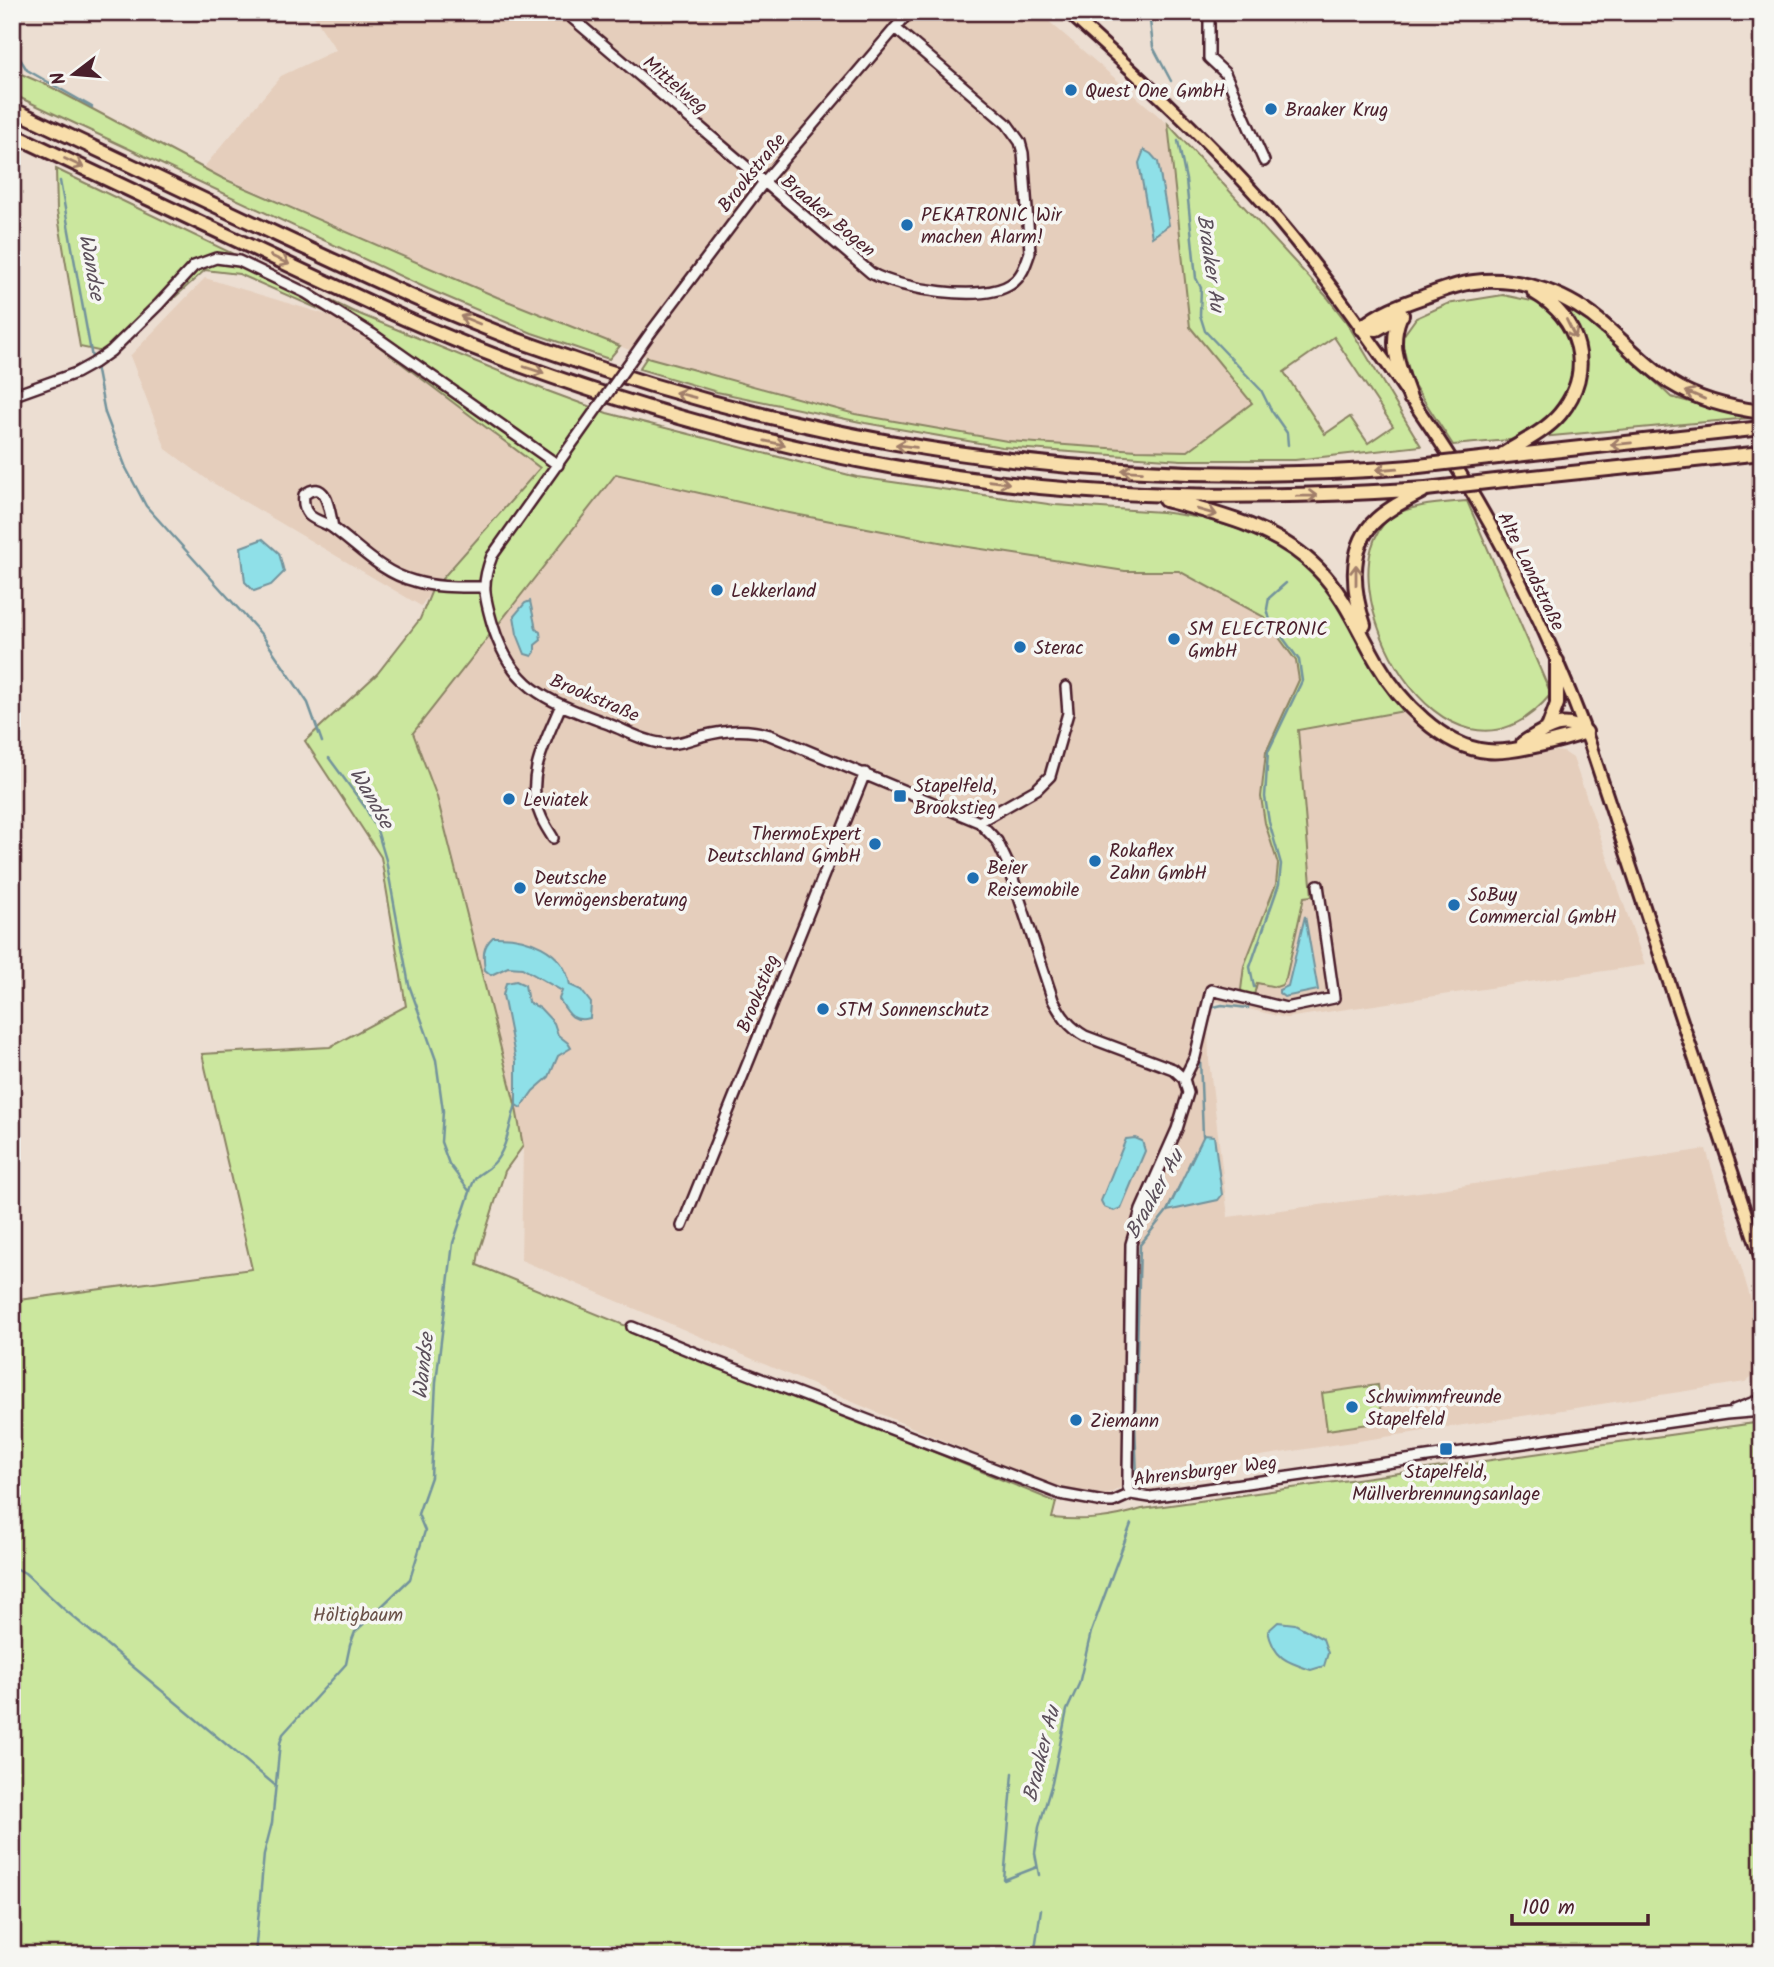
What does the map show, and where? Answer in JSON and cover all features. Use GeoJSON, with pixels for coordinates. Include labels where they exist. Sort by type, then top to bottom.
{"type":"FeatureCollection","features":[{"type":"Feature","properties":{"kind":"highway"},"geometry":{"type":"LineString","coordinates":[[12,109],[387,286],[525,343],[639,383],[780,421],[887,444],[1002,460],[1096,469],[1200,474],[1320,473],[1410,467],[1762,428]]}},
{"type":"Feature","properties":{"kind":"highway"},"geometry":{"type":"LineString","coordinates":[[12,134],[380,307],[518,365],[764,441],[883,466],[1002,483],[1141,494],[1234,497],[1426,489],[1762,453]]}},
{"type":"Feature","properties":{"kind":"highway"},"geometry":{"type":"LineString","coordinates":[[1361,328],[1384,311],[1454,286],[1493,281],[1521,285],[1551,292],[1584,309],[1656,372],[1687,391],[1718,403],[1762,412]]}},
{"type":"Feature","properties":{"kind":"highway"},"geometry":{"type":"LineString","coordinates":[[1498,457],[1559,416],[1576,390],[1580,366],[1579,347],[1567,320],[1546,299],[1521,285]]}},
{"type":"Feature","properties":{"kind":"highway"},"geometry":{"type":"LineString","coordinates":[[1361,328],[1377,329],[1400,317],[1423,297]]}},
{"type":"Feature","properties":{"kind":"highway"},"geometry":{"type":"LineString","coordinates":[[1400,317],[1394,332],[1394,344],[1410,398]]}},
{"type":"Feature","properties":{"kind":"highway"},"geometry":{"type":"LineString","coordinates":[[1378,665],[1360,612],[1355,583],[1358,550],[1364,536],[1382,515],[1426,489]]}},
{"type":"Feature","properties":{"kind":"highway"},"geometry":{"type":"LineString","coordinates":[[1141,494],[1258,528],[1303,555],[1339,595],[1356,621],[1378,665],[1412,710],[1455,741],[1487,752],[1565,739],[1586,732]]}},
{"type":"Feature","properties":{"kind":"highway"},"geometry":{"type":"LineString","coordinates":[[1548,728],[1557,704],[1557,661]]}},
{"type":"Feature","properties":{"kind":"highway"},"geometry":{"type":"LineString","coordinates":[[1513,748],[1548,728],[1569,724],[1586,732]]}},
{"type":"Feature","properties":{"kind":"main road","name":"Alte Landstraße"},"geometry":{"type":"LineString","coordinates":[[1068,12],[1147,85],[1231,169],[1277,218],[1325,276],[1410,398],[1466,482],[1487,519],[1557,661],[1586,732],[1762,1262]]}},
{"type":"Feature","properties":{"kind":"street","name":"Mittelweg"},"geometry":{"type":"LineString","coordinates":[[565,12],[764,182]]}},
{"type":"Feature","properties":{"kind":"street","name":"Brookstraße"},"geometry":{"type":"LineString","coordinates":[[909,12],[764,182],[651,332],[492,556],[483,587],[498,642],[512,670],[533,690],[561,705],[660,743],[683,742],[735,729],[759,732],[865,773],[979,822],[997,841],[1008,864],[1052,1000],[1061,1015],[1072,1028],[1085,1036],[1173,1069],[1184,1079]]}},
{"type":"Feature","properties":{"kind":"street"},"geometry":{"type":"LineString","coordinates":[[1209,12],[1209,58],[1225,73],[1264,161]]}},
{"type":"Feature","properties":{"kind":"street","name":"Braaker Bogen"},"geometry":{"type":"LineString","coordinates":[[764,182],[861,265],[881,278],[928,289],[976,293],[1001,289],[1018,278],[1030,252],[1026,165],[1020,142],[1007,124],[895,28]]}},
{"type":"Feature","properties":{"kind":"street"},"geometry":{"type":"LineString","coordinates":[[12,396],[76,373],[94,363],[111,351],[194,266],[216,258],[239,261],[306,293],[372,334],[558,464]]}},
{"type":"Feature","properties":{"kind":"street"},"geometry":{"type":"LineString","coordinates":[[332,528],[392,573],[411,581],[449,588],[483,587]]}},
{"type":"Feature","properties":{"kind":"street"},"geometry":{"type":"LineString","coordinates":[[979,822],[1037,789],[1051,776],[1068,713],[1066,687]]}},
{"type":"Feature","properties":{"kind":"street"},"geometry":{"type":"LineString","coordinates":[[553,838],[539,812],[534,783],[539,759],[561,705]]}},
{"type":"Feature","properties":{"kind":"street","name":"Brookstieg"},"geometry":{"type":"LineString","coordinates":[[682,1226],[865,773]]}},
{"type":"Feature","properties":{"kind":"street"},"geometry":{"type":"LineString","coordinates":[[1131,1494],[1128,1472],[1131,1244],[1141,1210],[1160,1171],[1181,1116],[1188,1093],[1184,1079],[1195,1057],[1211,990],[1286,1008],[1334,998],[1318,885]]}},
{"type":"Feature","properties":{"kind":"street","name":"Ahrensburger Weg"},"geometry":{"type":"LineString","coordinates":[[632,1327],[1060,1494],[1104,1502],[1113,1502],[1131,1494],[1150,1497],[1726,1413],[1762,1411]]}},
{"type":"Feature","properties":{"kind":"street","name":"Ahrensburger Weg"},"geometry":{"type":"LineString","coordinates":[[1726,1413],[1762,1399]]}},
{"type":"Feature","properties":{"kind":"shaded area"},"geometry":{"type":"Polygon","coordinates":[[[311,12],[1038,12],[1168,124],[1190,327],[1252,403],[1188,451],[1007,441],[855,414],[647,357],[497,297],[203,168],[281,76],[336,50],[311,12]]]}},
{"type":"Feature","properties":{"kind":"shaded area"},"geometry":{"type":"Polygon","coordinates":[[[205,278],[344,320],[540,468],[440,579],[421,606],[208,480],[166,449],[130,356],[205,278]]]}},
{"type":"Feature","properties":{"kind":"shaded area"},"geometry":{"type":"Polygon","coordinates":[[[616,474],[779,511],[955,545],[1125,571],[1179,571],[1264,617],[1297,661],[1299,680],[1275,735],[1405,712],[1451,747],[1471,757],[1501,760],[1556,751],[1564,752],[1573,758],[1645,965],[1286,1018],[1215,1001],[1208,1028],[1209,1060],[1228,1217],[1427,1191],[1706,1149],[1762,1337],[1762,1368],[1745,1382],[1163,1471],[1127,1484],[1104,1497],[1061,1491],[521,1260],[523,1146],[516,1108],[413,733],[616,474]]]}},
{"type":"Feature","properties":{"kind":"green space"},"geometry":{"type":"Polygon","coordinates":[[[12,70],[51,87],[222,178],[497,297],[620,346],[609,359],[532,333],[428,289],[12,94],[12,70]]]}},
{"type":"Feature","properties":{"kind":"green space"},"geometry":{"type":"Polygon","coordinates":[[[1168,124],[1327,297],[1347,323],[1421,446],[1295,460],[1181,460],[1002,447],[865,423],[717,392],[639,369],[647,357],[855,414],[1007,441],[1188,451],[1252,403],[1190,327],[1168,124]],[[1334,337],[1284,372],[1325,434],[1350,417],[1368,443],[1393,426],[1334,337]]]}},
{"type":"Feature","properties":{"kind":"green space","name":"Höltigbaum"},"geometry":{"type":"Polygon","coordinates":[[[56,169],[352,311],[607,413],[857,477],[1055,505],[1162,512],[1202,518],[1274,543],[1300,561],[1330,593],[1345,615],[1370,666],[1404,711],[1298,730],[1312,896],[1304,897],[1286,978],[1282,985],[1276,987],[1257,983],[1254,995],[1241,990],[1244,966],[1276,884],[1278,864],[1265,823],[1261,797],[1266,752],[1299,680],[1296,661],[1264,617],[1179,571],[1125,571],[955,545],[779,511],[616,474],[413,733],[437,797],[516,1108],[523,1146],[505,1171],[477,1265],[1056,1502],[1052,1518],[1108,1517],[1142,1509],[1762,1422],[1762,1955],[12,1955],[12,1301],[252,1269],[202,1054],[330,1047],[406,1006],[381,857],[305,741],[377,674],[420,619],[432,590],[540,468],[344,320],[239,274],[205,270],[112,354],[80,347],[57,211],[56,169]]]}},
{"type":"Feature","properties":{"kind":"green space"},"geometry":{"type":"Polygon","coordinates":[[[1503,295],[1575,310],[1671,397],[1750,418],[1453,445],[1412,382],[1401,339],[1416,318],[1447,304],[1503,295]]]}},
{"type":"Feature","properties":{"kind":"green space"},"geometry":{"type":"Polygon","coordinates":[[[1467,501],[1551,694],[1510,726],[1470,729],[1434,710],[1403,676],[1381,634],[1369,589],[1372,548],[1390,518],[1416,507],[1467,501]]]}},
{"type":"Feature","properties":{"kind":"green space","name":"Schwimmfreunde Stapelfeld"},"geometry":{"type":"Polygon","coordinates":[[[1378,1385],[1383,1422],[1327,1430],[1322,1393],[1378,1385]]]}},
{"type":"Feature","properties":{"kind":"water"},"geometry":{"type":"Polygon","coordinates":[[[1144,150],[1158,162],[1169,225],[1152,237],[1139,163],[1144,150]]]}},
{"type":"Feature","properties":{"kind":"water"},"geometry":{"type":"Polygon","coordinates":[[[263,539],[279,553],[284,572],[271,585],[254,591],[245,582],[241,547],[263,539]]]}},
{"type":"Feature","properties":{"kind":"water"},"geometry":{"type":"Polygon","coordinates":[[[530,601],[541,640],[535,645],[532,656],[525,654],[517,634],[514,616],[530,601]]]}},
{"type":"Feature","properties":{"kind":"water"},"geometry":{"type":"Polygon","coordinates":[[[1305,916],[1318,990],[1284,997],[1279,990],[1288,986],[1305,916]]]}},
{"type":"Feature","properties":{"kind":"water"},"geometry":{"type":"Polygon","coordinates":[[[493,937],[530,942],[552,954],[560,962],[570,985],[581,990],[591,1003],[590,1018],[579,1019],[571,1016],[559,999],[562,991],[522,968],[508,967],[491,975],[485,970],[484,952],[493,937]]]}},
{"type":"Feature","properties":{"kind":"water"},"geometry":{"type":"Polygon","coordinates":[[[516,981],[525,985],[528,1002],[540,1008],[554,1023],[558,1035],[571,1048],[558,1056],[549,1077],[533,1091],[521,1108],[516,1105],[516,1061],[503,995],[506,983],[516,981]]]}},
{"type":"Feature","properties":{"kind":"water"},"geometry":{"type":"Polygon","coordinates":[[[1204,1135],[1214,1136],[1222,1195],[1218,1200],[1167,1211],[1204,1135]]]}},
{"type":"Feature","properties":{"kind":"water"},"geometry":{"type":"Polygon","coordinates":[[[1135,1138],[1142,1141],[1145,1151],[1121,1208],[1114,1211],[1104,1207],[1101,1201],[1126,1139],[1135,1138]]]}},
{"type":"Feature","properties":{"kind":"water"},"geometry":{"type":"Polygon","coordinates":[[[1278,1622],[1295,1624],[1323,1639],[1328,1653],[1324,1666],[1311,1670],[1282,1658],[1268,1631],[1278,1622]]]}},
{"type":"Feature","properties":{"kind":"waterway","name":"Braaker Au"},"geometry":{"type":"LineString","coordinates":[[1149,12],[1153,47],[1171,81]]}},
{"type":"Feature","properties":{"kind":"waterway","name":"Wandse"},"geometry":{"type":"LineString","coordinates":[[12,46],[27,70],[92,107]]}},
{"type":"Feature","properties":{"kind":"waterway","name":"Braaker Au"},"geometry":{"type":"LineString","coordinates":[[1178,141],[1186,180],[1196,278],[1201,288],[1200,315],[1205,331],[1261,390],[1287,433],[1288,445]]}},
{"type":"Feature","properties":{"kind":"waterway","name":"Wandse"},"geometry":{"type":"LineString","coordinates":[[60,181],[92,358]]}},
{"type":"Feature","properties":{"kind":"waterway","name":"Wandse"},"geometry":{"type":"LineString","coordinates":[[96,366],[105,413],[126,468],[146,506],[262,635],[308,703],[322,742]]}},
{"type":"Feature","properties":{"kind":"waterway","name":"Braaker Au"},"geometry":{"type":"LineString","coordinates":[[1254,987],[1250,967],[1279,884],[1281,864],[1265,797],[1268,752],[1302,681],[1299,660],[1270,620],[1267,609],[1269,598],[1286,583]]}},
{"type":"Feature","properties":{"kind":"waterway","name":"Wandse"},"geometry":{"type":"LineString","coordinates":[[255,1955],[264,1854],[272,1823],[283,1734],[346,1664],[355,1632],[410,1579],[425,1531],[418,1514],[431,1477],[436,1382],[453,1243],[470,1192],[449,1164],[441,1142],[443,1111],[436,1060],[409,985],[386,860],[377,830],[365,807],[329,758]]}},
{"type":"Feature","properties":{"kind":"waterway","name":"Braaker Au"},"geometry":{"type":"LineString","coordinates":[[1210,1008],[1222,1005],[1248,1008]]}},
{"type":"Feature","properties":{"kind":"waterway","name":"Braaker Au"},"geometry":{"type":"LineString","coordinates":[[1202,1045],[1200,1057],[1203,1136]]}},
{"type":"Feature","properties":{"kind":"waterway"},"geometry":{"type":"LineString","coordinates":[[470,1191],[477,1176],[494,1163],[502,1150],[516,1105]]}},
{"type":"Feature","properties":{"kind":"waterway","name":"Braaker Au"},"geometry":{"type":"LineString","coordinates":[[1188,1167],[1197,1148]]}},
{"type":"Feature","properties":{"kind":"waterway","name":"Braaker Au"},"geometry":{"type":"LineString","coordinates":[[1137,1479],[1135,1423],[1140,1245],[1167,1211],[1181,1183]]}},
{"type":"Feature","properties":{"kind":"waterway","name":"Braaker Au"},"geometry":{"type":"LineString","coordinates":[[1039,1875],[1035,1853],[1039,1827],[1052,1783],[1067,1710],[1079,1684],[1091,1632],[1131,1524]]}},
{"type":"Feature","properties":{"kind":"waterway"},"geometry":{"type":"LineString","coordinates":[[12,1566],[25,1573],[65,1610],[276,1786]]}},
{"type":"Feature","properties":{"kind":"waterway"},"geometry":{"type":"LineString","coordinates":[[1013,1773],[1004,1880],[1037,1867]]}},
{"type":"Feature","properties":{"kind":"waterway","name":"Braaker Au"},"geometry":{"type":"LineString","coordinates":[[1034,1955],[1041,1909]]}},
{"type":"Feature","properties":{"kind":"place","name":"Quest One GmbH"},"geometry":{"type":"Point","coordinates":[1071,90]}},
{"type":"Feature","properties":{"kind":"place","name":"Braaker Krug"},"geometry":{"type":"Point","coordinates":[1271,109]}},
{"type":"Feature","properties":{"kind":"place","name":"PEKATRONIC Wir machen Alarm!"},"geometry":{"type":"Point","coordinates":[907,225]}},
{"type":"Feature","properties":{"kind":"place","name":"Lekkerland"},"geometry":{"type":"Point","coordinates":[717,590]}},
{"type":"Feature","properties":{"kind":"place","name":"SM ELECTRONIC GmbH"},"geometry":{"type":"Point","coordinates":[1174,639]}},
{"type":"Feature","properties":{"kind":"place","name":"Sterac"},"geometry":{"type":"Point","coordinates":[1020,647]}},
{"type":"Feature","properties":{"kind":"place","name":"Stapelfeld, Brookstieg"},"geometry":{"type":"Point","coordinates":[900,796]}},
{"type":"Feature","properties":{"kind":"place","name":"Leviatek"},"geometry":{"type":"Point","coordinates":[509,799]}},
{"type":"Feature","properties":{"kind":"place","name":"ThermoExpert Deutschland GmbH"},"geometry":{"type":"Point","coordinates":[875,844]}},
{"type":"Feature","properties":{"kind":"place","name":"Rokaflex Zahn GmbH"},"geometry":{"type":"Point","coordinates":[1095,861]}},
{"type":"Feature","properties":{"kind":"place","name":"Beier Reisemobile"},"geometry":{"type":"Point","coordinates":[973,878]}},
{"type":"Feature","properties":{"kind":"place","name":"Deutsche Vermögensberatung"},"geometry":{"type":"Point","coordinates":[520,888]}},
{"type":"Feature","properties":{"kind":"place","name":"SoBuy Commercial GmbH"},"geometry":{"type":"Point","coordinates":[1454,905]}},
{"type":"Feature","properties":{"kind":"place","name":"STM Sonnenschutz"},"geometry":{"type":"Point","coordinates":[823,1009]}},
{"type":"Feature","properties":{"kind":"place","name":"Schwimmfreunde Stapelfeld"},"geometry":{"type":"Point","coordinates":[1352,1407]}},
{"type":"Feature","properties":{"kind":"place","name":"Ziemann"},"geometry":{"type":"Point","coordinates":[1076,1420]}},
{"type":"Feature","properties":{"kind":"place","name":"Stapelfeld, Müllverbrennungsanlage"},"geometry":{"type":"Point","coordinates":[1446,1449]}}]}
